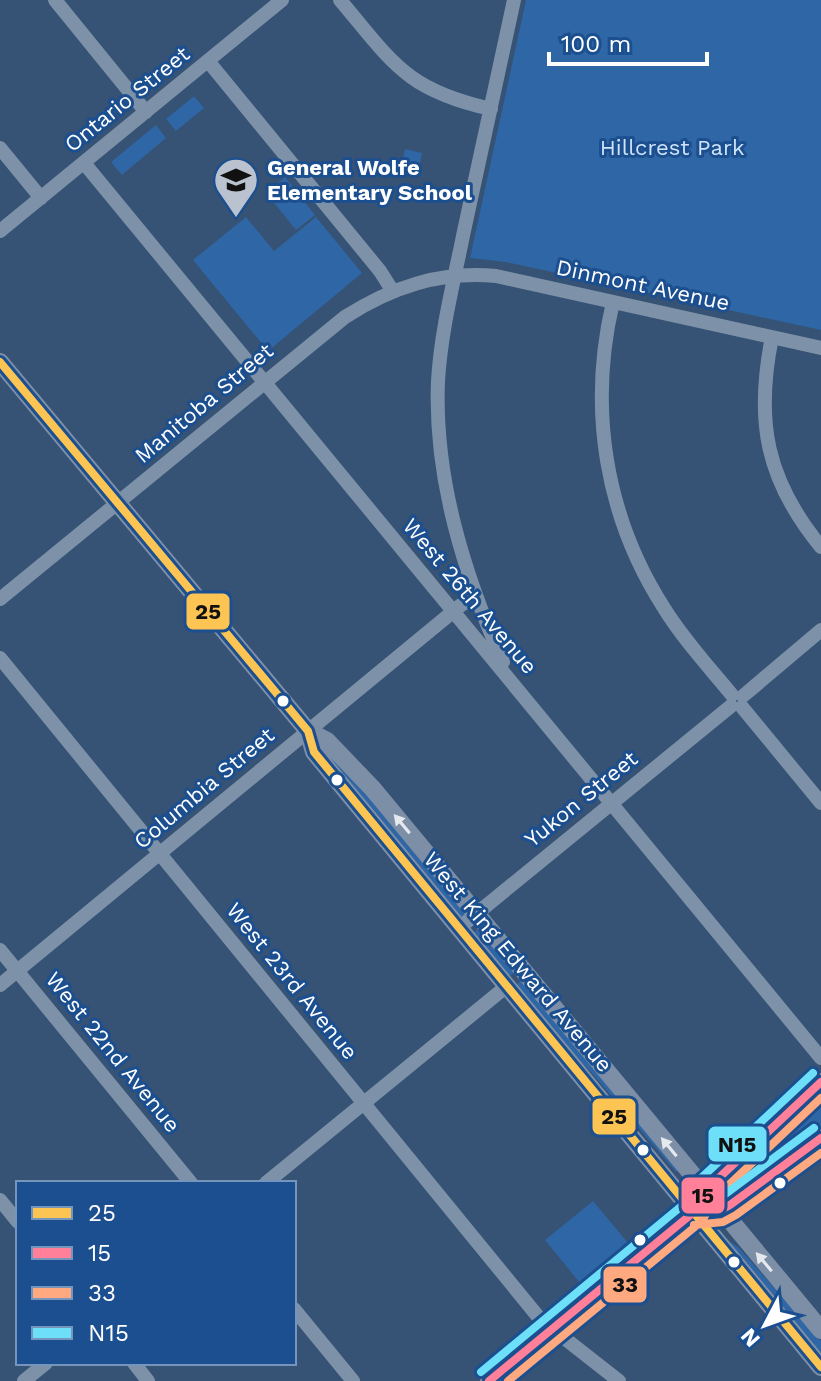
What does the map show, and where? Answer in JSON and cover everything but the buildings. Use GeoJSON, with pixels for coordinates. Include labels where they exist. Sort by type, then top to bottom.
{"type":"FeatureCollection","features":[{"type":"Feature","properties":{"kind":"main road","name":"West King Edward Avenue"},"geometry":{"type":"LineString","coordinates":[[0,362],[308,731],[327,741],[373,789],[821,1330]]}},
{"type":"Feature","properties":{"kind":"main road","name":"West King Edward Avenue"},"geometry":{"type":"LineString","coordinates":[[308,731],[314,752],[821,1367]]}},
{"type":"Feature","properties":{"kind":"main road"},"geometry":{"type":"LineString","coordinates":[[489,1381],[694,1212],[705,1191],[821,1082]]}},
{"type":"Feature","properties":{"kind":"main road"},"geometry":{"type":"LineString","coordinates":[[694,1212],[721,1210],[821,1138]]}},
{"type":"Feature","properties":{"kind":"street"},"geometry":{"type":"LineString","coordinates":[[55,0],[146,112]]}},
{"type":"Feature","properties":{"kind":"street","name":"Ontario Street"},"geometry":{"type":"LineString","coordinates":[[0,231],[282,0]]}},
{"type":"Feature","properties":{"kind":"street"},"geometry":{"type":"LineString","coordinates":[[340,0],[393,64],[413,80],[444,96],[491,109]]}},
{"type":"Feature","properties":{"kind":"street"},"geometry":{"type":"LineString","coordinates":[[509,677],[476,598],[454,522],[441,448],[439,369],[454,276],[514,0]]}},
{"type":"Feature","properties":{"kind":"street"},"geometry":{"type":"LineString","coordinates":[[208,61],[380,271],[392,290]]}},
{"type":"Feature","properties":{"kind":"street"},"geometry":{"type":"LineString","coordinates":[[0,148],[41,198]]}},
{"type":"Feature","properties":{"kind":"street","name":"West 26th Avenue"},"geometry":{"type":"LineString","coordinates":[[84,163],[821,1058]]}},
{"type":"Feature","properties":{"kind":"street","name":"Manitoba Street"},"geometry":{"type":"LineString","coordinates":[[0,599],[345,317],[392,290],[454,276]]}},
{"type":"Feature","properties":{"kind":"street","name":"Dinmont Avenue"},"geometry":{"type":"LineString","coordinates":[[454,276],[496,276],[821,348]]}},
{"type":"Feature","properties":{"kind":"street"},"geometry":{"type":"LineString","coordinates":[[613,302],[601,380],[604,454],[626,535],[644,574],[683,636],[821,803]]}},
{"type":"Feature","properties":{"kind":"street"},"geometry":{"type":"LineString","coordinates":[[772,337],[764,375],[763,403],[770,452],[787,497],[799,519],[821,547]]}},
{"type":"Feature","properties":{"kind":"street","name":"Columbia Street"},"geometry":{"type":"LineString","coordinates":[[0,985],[454,611],[476,598]]}},
{"type":"Feature","properties":{"kind":"street","name":"Yukon Street"},"geometry":{"type":"LineString","coordinates":[[459,928],[821,630]]}},
{"type":"Feature","properties":{"kind":"street","name":"West 23rd Avenue"},"geometry":{"type":"LineString","coordinates":[[0,658],[540,1319],[619,1381]]}},
{"type":"Feature","properties":{"kind":"street","name":"West 22nd Avenue"},"geometry":{"type":"LineString","coordinates":[[0,950],[189,1181]]}},
{"type":"Feature","properties":{"kind":"street"},"geometry":{"type":"LineString","coordinates":[[268,1181],[507,986]]}},
{"type":"Feature","properties":{"kind":"street"},"geometry":{"type":"LineString","coordinates":[[0,1200],[16,1220]]}},
{"type":"Feature","properties":{"kind":"street"},"geometry":{"type":"LineString","coordinates":[[296,1311],[353,1381]]}},
{"type":"Feature","properties":{"kind":"street"},"geometry":{"type":"LineString","coordinates":[[24,1381],[44,1365]]}},
{"type":"Feature","properties":{"kind":"street"},"geometry":{"type":"LineString","coordinates":[[136,1365],[148,1381]]}},
{"type":"Feature","properties":{"kind":"green space","name":"Hillcrest Park"},"geometry":{"type":"Polygon","coordinates":[[[526,0],[821,0],[821,330],[506,262],[470,258],[526,0]]]}},
{"type":"Feature","properties":{"kind":"green space"},"geometry":{"type":"Polygon","coordinates":[[[194,96],[204,108],[176,131],[166,119],[194,96]]]}},
{"type":"Feature","properties":{"kind":"green space"},"geometry":{"type":"Polygon","coordinates":[[[156,125],[166,138],[122,175],[111,162],[156,125]]]}},
{"type":"Feature","properties":{"kind":"green space"},"geometry":{"type":"Polygon","coordinates":[[[405,149],[422,153],[418,172],[401,168],[405,149]]]}},
{"type":"Feature","properties":{"kind":"green space"},"geometry":{"type":"Polygon","coordinates":[[[285,177],[315,215],[296,230],[266,193],[285,177]]]}},
{"type":"Feature","properties":{"kind":"green space"},"geometry":{"type":"Polygon","coordinates":[[[246,217],[274,251],[316,217],[362,273],[268,351],[193,260],[246,217]]]}},
{"type":"Feature","properties":{"kind":"green space"},"geometry":{"type":"Polygon","coordinates":[[[325,752],[370,795],[467,912],[462,918],[325,752]]]}},
{"type":"Feature","properties":{"kind":"green space"},"geometry":{"type":"Polygon","coordinates":[[[480,927],[516,971],[510,976],[474,933],[480,927]]]}},
{"type":"Feature","properties":{"kind":"green space"},"geometry":{"type":"Polygon","coordinates":[[[523,979],[679,1169],[676,1172],[591,1072],[556,1038],[516,985],[523,979]]]}},
{"type":"Feature","properties":{"kind":"green space"},"geometry":{"type":"Polygon","coordinates":[[[821,1091],[821,1131],[729,1197],[723,1190],[821,1091]]]}},
{"type":"Feature","properties":{"kind":"green space"},"geometry":{"type":"Polygon","coordinates":[[[593,1201],[628,1243],[580,1283],[545,1240],[593,1201]]]}},
{"type":"Feature","properties":{"kind":"green space"},"geometry":{"type":"Polygon","coordinates":[[[725,1238],[739,1248],[821,1341],[821,1359],[725,1238]]]}},
{"type":"Feature","properties":{"kind":"transit line","name":"25"},"geometry":{"type":"LineString","coordinates":[[0,362],[308,731],[314,752],[821,1367]]}},
{"type":"Feature","properties":{"kind":"transit line","name":"N15"},"geometry":{"type":"LineString","coordinates":[[481,1372],[684,1204],[697,1182],[813,1073]]}},
{"type":"Feature","properties":{"kind":"transit line","name":"15"},"geometry":{"type":"LineString","coordinates":[[489,1381],[694,1212],[705,1191],[821,1082]]}},
{"type":"Feature","properties":{"kind":"transit line","name":"33"},"geometry":{"type":"LineString","coordinates":[[508,1381],[702,1221],[715,1198],[821,1098]]}},
{"type":"Feature","properties":{"kind":"transit line","name":"N15"},"geometry":{"type":"LineString","coordinates":[[692,1201],[724,1195],[814,1128]]}},
{"type":"Feature","properties":{"kind":"transit line","name":"15"},"geometry":{"type":"LineString","coordinates":[[693,1213],[721,1210],[730,1205],[821,1138]]}},
{"type":"Feature","properties":{"kind":"transit line","name":"33"},"geometry":{"type":"LineString","coordinates":[[694,1225],[723,1222],[736,1215],[821,1153]]}},
{"type":"Feature","properties":{"kind":"place","name":"General Wolfe Elementary School"},"geometry":{"type":"Point","coordinates":[236,219]}}]}
